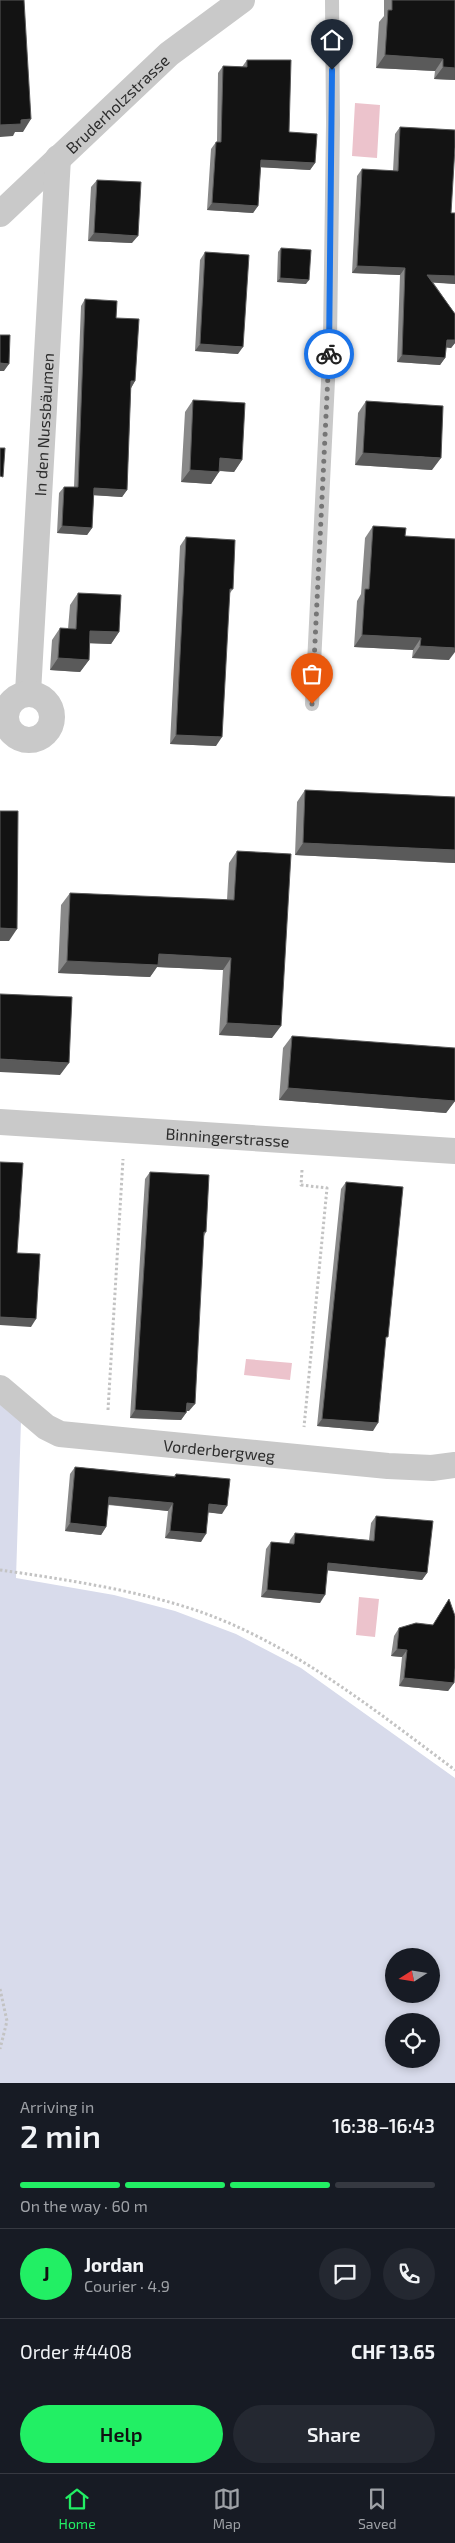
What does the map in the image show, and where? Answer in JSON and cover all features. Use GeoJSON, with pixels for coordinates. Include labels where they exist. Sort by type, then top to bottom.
{"type":"FeatureCollection","features":[{"type":"Feature","properties":{"kind":"street","name":"Bruderholzstrasse"},"geometry":{"type":"LineString","coordinates":[[0,214],[169,54],[242,0]]}},
{"type":"Feature","properties":{"kind":"street","name":"In den Nussbäumen"},"geometry":{"type":"LineString","coordinates":[[28,693],[58,158]]}},
{"type":"Feature","properties":{"kind":"street","name":"Binningerstrasse"},"geometry":{"type":"LineString","coordinates":[[0,1122],[125,1128],[455,1151]]}},
{"type":"Feature","properties":{"kind":"street","name":"Vorderbergweg"},"geometry":{"type":"LineString","coordinates":[[0,1388],[46,1427],[60,1434],[388,1466],[432,1468],[455,1465]]}},
{"type":"Feature","properties":{"kind":"lane"},"geometry":{"type":"LineString","coordinates":[[312,704],[330,340],[333,124],[332,0]]}},
{"type":"Feature","properties":{"kind":"path"},"geometry":{"type":"LineString","coordinates":[[107,1438],[125,1128]]}},
{"type":"Feature","properties":{"kind":"path"},"geometry":{"type":"LineString","coordinates":[[301,1458],[327,1188],[301,1185],[304,1141]]}},
{"type":"Feature","properties":{"kind":"path"},"geometry":{"type":"LineString","coordinates":[[0,1570],[142,1595],[200,1612],[256,1635],[316,1670],[455,1770]]}},
{"type":"Feature","properties":{"kind":"path"},"geometry":{"type":"LineString","coordinates":[[0,1989],[7,2021],[0,2049]]}},
{"type":"Feature","properties":{"kind":"shaded area"},"geometry":{"type":"Polygon","coordinates":[[[355,103],[380,105],[377,158],[352,156],[355,103]]]}},
{"type":"Feature","properties":{"kind":"shaded area"},"geometry":{"type":"Polygon","coordinates":[[[246,1359],[292,1363],[290,1380],[244,1375],[246,1359]]]}},
{"type":"Feature","properties":{"kind":"shaded area"},"geometry":{"type":"Polygon","coordinates":[[[0,1403],[21,1421],[16,1578],[114,1595],[175,1611],[236,1634],[301,1668],[455,1778],[455,2083],[0,2083],[0,1403]]]}},
{"type":"Feature","properties":{"kind":"shaded area"},"geometry":{"type":"Polygon","coordinates":[[[359,1597],[379,1599],[375,1637],[356,1635],[359,1597]]]}},
{"type":"Feature","properties":{"kind":"building"},"geometry":{"type":"Polygon","coordinates":[[[0,0],[24,0],[31,119],[21,120],[21,124],[0,125],[0,0]]]}},
{"type":"Feature","properties":{"kind":"building"},"geometry":{"type":"Polygon","coordinates":[[[392,0],[455,0],[455,68],[443,67],[443,59],[385,55],[388,10],[392,10],[392,0]]]}},
{"type":"Feature","properties":{"kind":"building"},"geometry":{"type":"Polygon","coordinates":[[[247,60],[291,60],[289,132],[317,134],[315,163],[261,160],[258,206],[212,203],[216,142],[221,142],[223,66],[247,67],[247,60]]]}},
{"type":"Feature","properties":{"kind":"building"},"geometry":{"type":"Polygon","coordinates":[[[400,127],[455,130],[451,213],[455,213],[455,276],[427,275],[455,314],[455,340],[447,340],[445,358],[402,355],[405,268],[357,266],[362,169],[398,171],[400,127]]]}},
{"type":"Feature","properties":{"kind":"building"},"geometry":{"type":"Polygon","coordinates":[[[97,180],[141,182],[138,236],[94,233],[97,180]]]}},
{"type":"Feature","properties":{"kind":"building"},"geometry":{"type":"Polygon","coordinates":[[[281,248],[311,250],[309,280],[280,278],[281,248]]]}},
{"type":"Feature","properties":{"kind":"building"},"geometry":{"type":"Polygon","coordinates":[[[205,252],[249,255],[243,347],[200,344],[205,252]]]}},
{"type":"Feature","properties":{"kind":"building"},"geometry":{"type":"Polygon","coordinates":[[[85,299],[117,301],[116,318],[139,319],[135,381],[131,381],[127,490],[94,488],[92,528],[62,526],[64,487],[78,487],[85,299]]]}},
{"type":"Feature","properties":{"kind":"building"},"geometry":{"type":"Polygon","coordinates":[[[0,335],[10,335],[9,364],[0,363],[0,335]]]}},
{"type":"Feature","properties":{"kind":"building"},"geometry":{"type":"Polygon","coordinates":[[[193,400],[245,403],[242,460],[220,458],[219,472],[190,470],[193,400]]]}},
{"type":"Feature","properties":{"kind":"building"},"geometry":{"type":"Polygon","coordinates":[[[366,401],[443,406],[441,458],[363,453],[366,401]]]}},
{"type":"Feature","properties":{"kind":"building"},"geometry":{"type":"Polygon","coordinates":[[[0,448],[5,448],[3,477],[0,476],[0,448]]]}},
{"type":"Feature","properties":{"kind":"building"},"geometry":{"type":"Polygon","coordinates":[[[373,526],[406,528],[405,536],[455,539],[455,648],[420,646],[421,638],[362,635],[365,589],[369,589],[373,526]]]}},
{"type":"Feature","properties":{"kind":"building"},"geometry":{"type":"Polygon","coordinates":[[[186,537],[235,540],[233,589],[230,589],[222,737],[176,735],[186,537]]]}},
{"type":"Feature","properties":{"kind":"building"},"geometry":{"type":"Polygon","coordinates":[[[78,593],[121,595],[119,632],[90,631],[89,660],[58,658],[60,628],[76,629],[78,593]]]}},
{"type":"Feature","properties":{"kind":"building"},"geometry":{"type":"Polygon","coordinates":[[[305,790],[455,797],[455,850],[303,843],[305,790]]]}},
{"type":"Feature","properties":{"kind":"building"},"geometry":{"type":"Polygon","coordinates":[[[0,811],[18,811],[17,929],[0,928],[0,811]]]}},
{"type":"Feature","properties":{"kind":"building"},"geometry":{"type":"Polygon","coordinates":[[[237,851],[291,854],[281,1026],[227,1023],[231,958],[159,954],[158,965],[67,961],[70,893],[234,900],[237,851]]]}},
{"type":"Feature","properties":{"kind":"building"},"geometry":{"type":"Polygon","coordinates":[[[0,994],[72,997],[69,1063],[0,1059],[0,994]]]}},
{"type":"Feature","properties":{"kind":"building"},"geometry":{"type":"Polygon","coordinates":[[[292,1036],[455,1048],[455,1101],[288,1088],[292,1036]]]}},
{"type":"Feature","properties":{"kind":"building"},"geometry":{"type":"Polygon","coordinates":[[[0,1162],[23,1163],[17,1253],[40,1254],[36,1319],[0,1317],[0,1162]]]}},
{"type":"Feature","properties":{"kind":"building"},"geometry":{"type":"Polygon","coordinates":[[[150,1172],[209,1175],[206,1232],[204,1232],[195,1404],[187,1403],[186,1413],[135,1410],[150,1172]]]}},
{"type":"Feature","properties":{"kind":"building"},"geometry":{"type":"Polygon","coordinates":[[[346,1182],[403,1187],[378,1423],[322,1419],[346,1182]]]}},
{"type":"Feature","properties":{"kind":"building"},"geometry":{"type":"Polygon","coordinates":[[[75,1467],[175,1477],[176,1474],[230,1479],[227,1506],[209,1504],[206,1534],[170,1531],[173,1503],[109,1497],[106,1527],[70,1523],[75,1467]]]}},
{"type":"Feature","properties":{"kind":"building"},"geometry":{"type":"Polygon","coordinates":[[[376,1516],[433,1521],[427,1573],[328,1563],[325,1595],[267,1590],[271,1542],[294,1544],[295,1533],[374,1541],[376,1516]]]}},
{"type":"Feature","properties":{"kind":"building"},"geometry":{"type":"Polygon","coordinates":[[[449,1599],[455,1616],[454,1683],[404,1678],[407,1650],[397,1649],[399,1628],[416,1623],[433,1625],[449,1599]]]}},
{"type":"Feature","properties":{"kind":"way so far"},"geometry":{"type":"LineString","coordinates":[[312,704],[329,354]]}},
{"type":"Feature","properties":{"kind":"route"},"geometry":{"type":"LineString","coordinates":[[329,354],[333,124],[332,70]]}}]}
